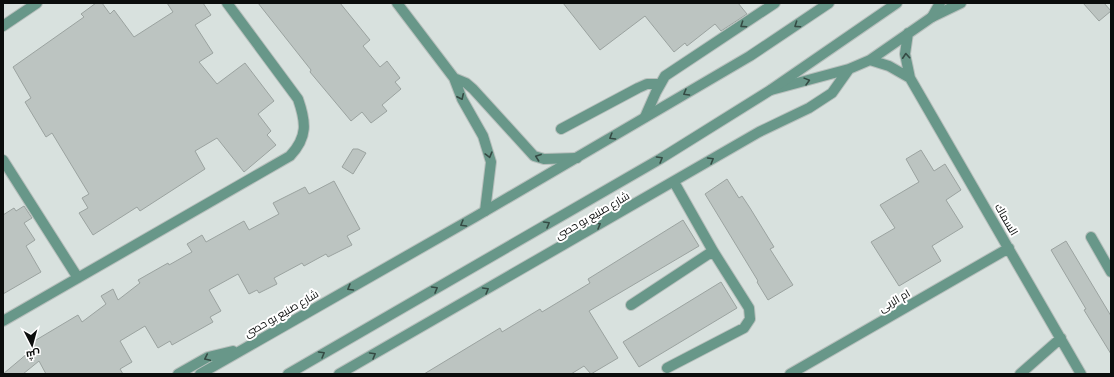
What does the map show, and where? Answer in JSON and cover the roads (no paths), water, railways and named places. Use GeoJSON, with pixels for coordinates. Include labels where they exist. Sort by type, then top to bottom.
{"type":"FeatureCollection","features":[{"type":"Feature","properties":{"kind":"street"},"geometry":{"type":"LineString","coordinates":[[3,26],[37,3]]}},
{"type":"Feature","properties":{"kind":"street"},"geometry":{"type":"LineString","coordinates":[[3,321],[290,156],[300,145],[304,130],[303,115],[298,100],[227,3]]}},
{"type":"Feature","properties":{"kind":"street"},"geometry":{"type":"LineString","coordinates":[[397,3],[454,78],[462,99],[482,136],[491,162],[485,211]]}},
{"type":"Feature","properties":{"kind":"street"},"geometry":{"type":"LineString","coordinates":[[645,117],[665,76],[775,3]]}},
{"type":"Feature","properties":{"kind":"street","name":"شارع صنيع بو حصى"},"geometry":{"type":"LineString","coordinates":[[200,374],[239,350],[577,158],[750,56],[829,3]]}},
{"type":"Feature","properties":{"kind":"street","name":"شارع صنيع بو حصى"},"geometry":{"type":"LineString","coordinates":[[288,374],[660,159],[769,91],[897,3]]}},
{"type":"Feature","properties":{"kind":"street"},"geometry":{"type":"LineString","coordinates":[[932,17],[940,3]]}},
{"type":"Feature","properties":{"kind":"street","name":"شارع صنيع بو حصى"},"geometry":{"type":"LineString","coordinates":[[769,91],[849,69],[870,60],[932,17],[961,3]]}},
{"type":"Feature","properties":{"kind":"street","name":"السماك"},"geometry":{"type":"LineString","coordinates":[[908,33],[905,54],[910,78],[1081,374]]}},
{"type":"Feature","properties":{"kind":"street"},"geometry":{"type":"LineString","coordinates":[[870,60],[889,66],[910,78]]}},
{"type":"Feature","properties":{"kind":"street","name":"شارع صنيع بو حصى"},"geometry":{"type":"LineString","coordinates":[[339,374],[674,182],[758,132],[809,108],[832,93],[849,69]]}},
{"type":"Feature","properties":{"kind":"street"},"geometry":{"type":"LineString","coordinates":[[454,78],[466,83],[473,89],[534,156],[544,159],[577,158]]}},
{"type":"Feature","properties":{"kind":"street"},"geometry":{"type":"LineString","coordinates":[[561,129],[638,88],[647,84],[660,84]]}},
{"type":"Feature","properties":{"kind":"street"},"geometry":{"type":"LineString","coordinates":[[3,160],[78,278]]}},
{"type":"Feature","properties":{"kind":"street"},"geometry":{"type":"LineString","coordinates":[[667,368],[744,328],[750,319],[749,308],[713,251],[674,182]]}},
{"type":"Feature","properties":{"kind":"street"},"geometry":{"type":"LineString","coordinates":[[1091,237],[1111,272]]}},
{"type":"Feature","properties":{"kind":"street","name":"ام الربى"},"geometry":{"type":"LineString","coordinates":[[790,374],[1009,248]]}},
{"type":"Feature","properties":{"kind":"street"},"geometry":{"type":"LineString","coordinates":[[631,305],[713,251]]}},
{"type":"Feature","properties":{"kind":"street"},"geometry":{"type":"LineString","coordinates":[[1020,374],[1061,338]]}},
{"type":"Feature","properties":{"kind":"street"},"geometry":{"type":"LineString","coordinates":[[178,374],[208,357],[239,350]]}},
{"type":"Feature","properties":{"kind":"street"},"geometry":{"type":"LineString","coordinates":[[806,365],[812,374]]}}]}
